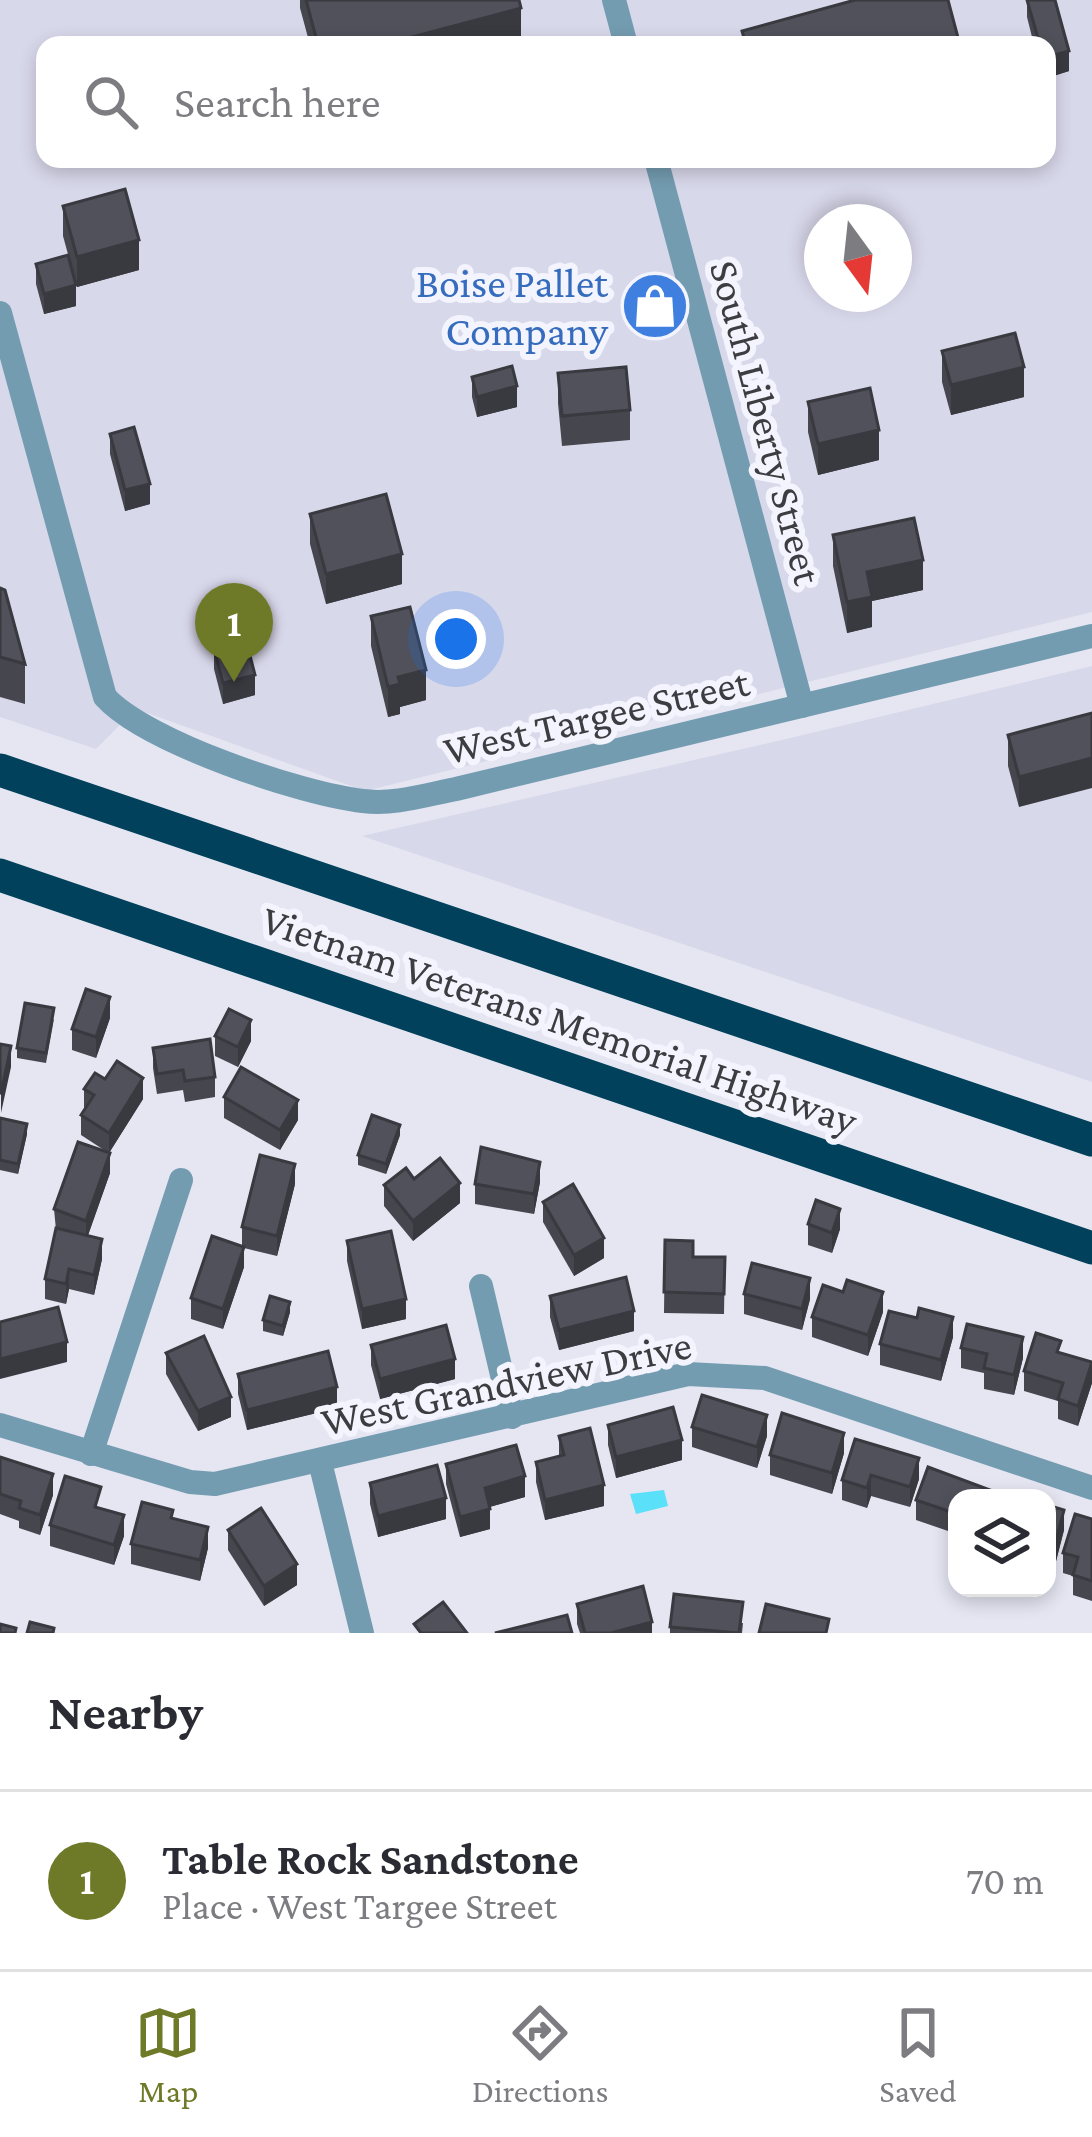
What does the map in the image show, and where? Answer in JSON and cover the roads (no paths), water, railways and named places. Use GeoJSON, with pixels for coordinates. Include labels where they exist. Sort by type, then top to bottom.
{"type":"FeatureCollection","features":[{"type":"Feature","properties":{"kind":"highway","name":"Vietnam Veterans Memorial Highway"},"geometry":{"type":"LineString","coordinates":[[0,770],[1092,1140]]}},
{"type":"Feature","properties":{"kind":"highway","name":"Vietnam Veterans Memorial Highway"},"geometry":{"type":"LineString","coordinates":[[0,875],[1092,1248]]}},
{"type":"Feature","properties":{"kind":"street"},"geometry":{"type":"LineString","coordinates":[[614,0],[624,36]]}},
{"type":"Feature","properties":{"kind":"street","name":"South Liberty Street"},"geometry":{"type":"LineString","coordinates":[[658,168],[802,706]]}},
{"type":"Feature","properties":{"kind":"street","name":"West Targee Street"},"geometry":{"type":"LineString","coordinates":[[0,314],[105,697],[125,719],[171,741],[334,796],[395,802],[1092,636]]}},
{"type":"Feature","properties":{"kind":"street"},"geometry":{"type":"LineString","coordinates":[[91,1454],[181,1180]]}},
{"type":"Feature","properties":{"kind":"street"},"geometry":{"type":"LineString","coordinates":[[481,1286],[512,1417]]}},
{"type":"Feature","properties":{"kind":"street","name":"West Grandview Drive"},"geometry":{"type":"LineString","coordinates":[[0,1425],[190,1482],[215,1484],[688,1375],[765,1378],[1092,1489]]}},
{"type":"Feature","properties":{"kind":"street"},"geometry":{"type":"LineString","coordinates":[[320,1462],[362,1633]]}},
{"type":"Feature","properties":{"kind":"water"},"geometry":{"type":"Polygon","coordinates":[[[664,1490],[668,1506],[636,1514],[630,1494],[664,1490]]]}},
{"type":"Feature","properties":{"kind":"place","name":"Boise Pallet Company"},"geometry":{"type":"Point","coordinates":[655,306]}},
{"type":"Feature","properties":{"kind":"place","name":"Table Rock Sandstone"},"geometry":{"type":"Point","coordinates":[234,682]}}]}
